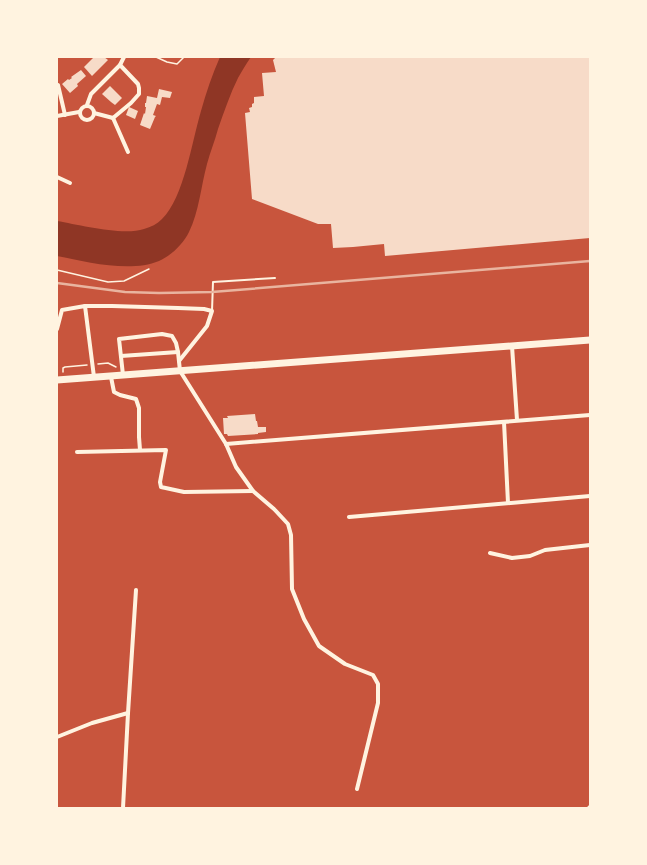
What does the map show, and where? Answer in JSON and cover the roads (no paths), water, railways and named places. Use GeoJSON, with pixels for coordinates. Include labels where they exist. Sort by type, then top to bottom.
{"type":"FeatureCollection","features":[{"type":"Feature","properties":{"kind":"highway"},"geometry":{"type":"LineString","coordinates":[[57,380],[590,340]]}},
{"type":"Feature","properties":{"kind":"street"},"geometry":{"type":"LineString","coordinates":[[57,116],[79,112],[82,107],[87,105],[91,94],[120,66],[124,57]]}},
{"type":"Feature","properties":{"kind":"street"},"geometry":{"type":"LineString","coordinates":[[113,118],[131,103],[138,94],[139,88],[138,84],[120,66]]}},
{"type":"Feature","properties":{"kind":"street"},"geometry":{"type":"LineString","coordinates":[[58,85],[65,115]]}},
{"type":"Feature","properties":{"kind":"street"},"geometry":{"type":"LineString","coordinates":[[87,105],[92,108],[94,113],[113,118]]}},
{"type":"Feature","properties":{"kind":"street"},"geometry":{"type":"LineString","coordinates":[[79,112],[81,118],[86,120],[92,118],[94,113]]}},
{"type":"Feature","properties":{"kind":"street"},"geometry":{"type":"LineString","coordinates":[[113,118],[128,152]]}},
{"type":"Feature","properties":{"kind":"street"},"geometry":{"type":"LineString","coordinates":[[57,177],[70,183]]}},
{"type":"Feature","properties":{"kind":"street"},"geometry":{"type":"LineString","coordinates":[[85,306],[94,378]]}},
{"type":"Feature","properties":{"kind":"street"},"geometry":{"type":"LineString","coordinates":[[57,329],[62,310],[85,306],[204,309],[212,311],[207,326],[179,361]]}},
{"type":"Feature","properties":{"kind":"street"},"geometry":{"type":"LineString","coordinates":[[123,376],[119,339],[162,334],[172,336],[176,343],[180,371],[226,444],[236,467],[253,490],[288,524],[291,535],[292,589],[304,619],[319,646],[345,664],[373,674],[378,684],[378,703],[357,789]]}},
{"type":"Feature","properties":{"kind":"street"},"geometry":{"type":"LineString","coordinates":[[512,346],[517,420]]}},
{"type":"Feature","properties":{"kind":"street"},"geometry":{"type":"LineString","coordinates":[[121,356],[178,352]]}},
{"type":"Feature","properties":{"kind":"street"},"geometry":{"type":"LineString","coordinates":[[111,376],[114,392],[136,399],[139,408],[140,450]]}},
{"type":"Feature","properties":{"kind":"street"},"geometry":{"type":"LineString","coordinates":[[226,444],[590,415]]}},
{"type":"Feature","properties":{"kind":"street"},"geometry":{"type":"LineString","coordinates":[[504,422],[508,503]]}},
{"type":"Feature","properties":{"kind":"street"},"geometry":{"type":"LineString","coordinates":[[78,452],[166,450],[160,482],[161,487],[184,492],[253,490]]}},
{"type":"Feature","properties":{"kind":"street"},"geometry":{"type":"LineString","coordinates":[[349,517],[590,496]]}},
{"type":"Feature","properties":{"kind":"street"},"geometry":{"type":"LineString","coordinates":[[490,553],[512,558],[530,556],[545,550],[590,546]]}},
{"type":"Feature","properties":{"kind":"street"},"geometry":{"type":"LineString","coordinates":[[123,808],[136,590]]}},
{"type":"Feature","properties":{"kind":"street"},"geometry":{"type":"LineString","coordinates":[[57,737],[92,723],[128,713]]}},
{"type":"Feature","properties":{"kind":"lane"},"geometry":{"type":"LineString","coordinates":[[212,311],[213,282],[275,278]]}},
{"type":"Feature","properties":{"kind":"railway"},"geometry":{"type":"LineString","coordinates":[[57,283],[125,292],[212,292],[590,261]]}}]}
